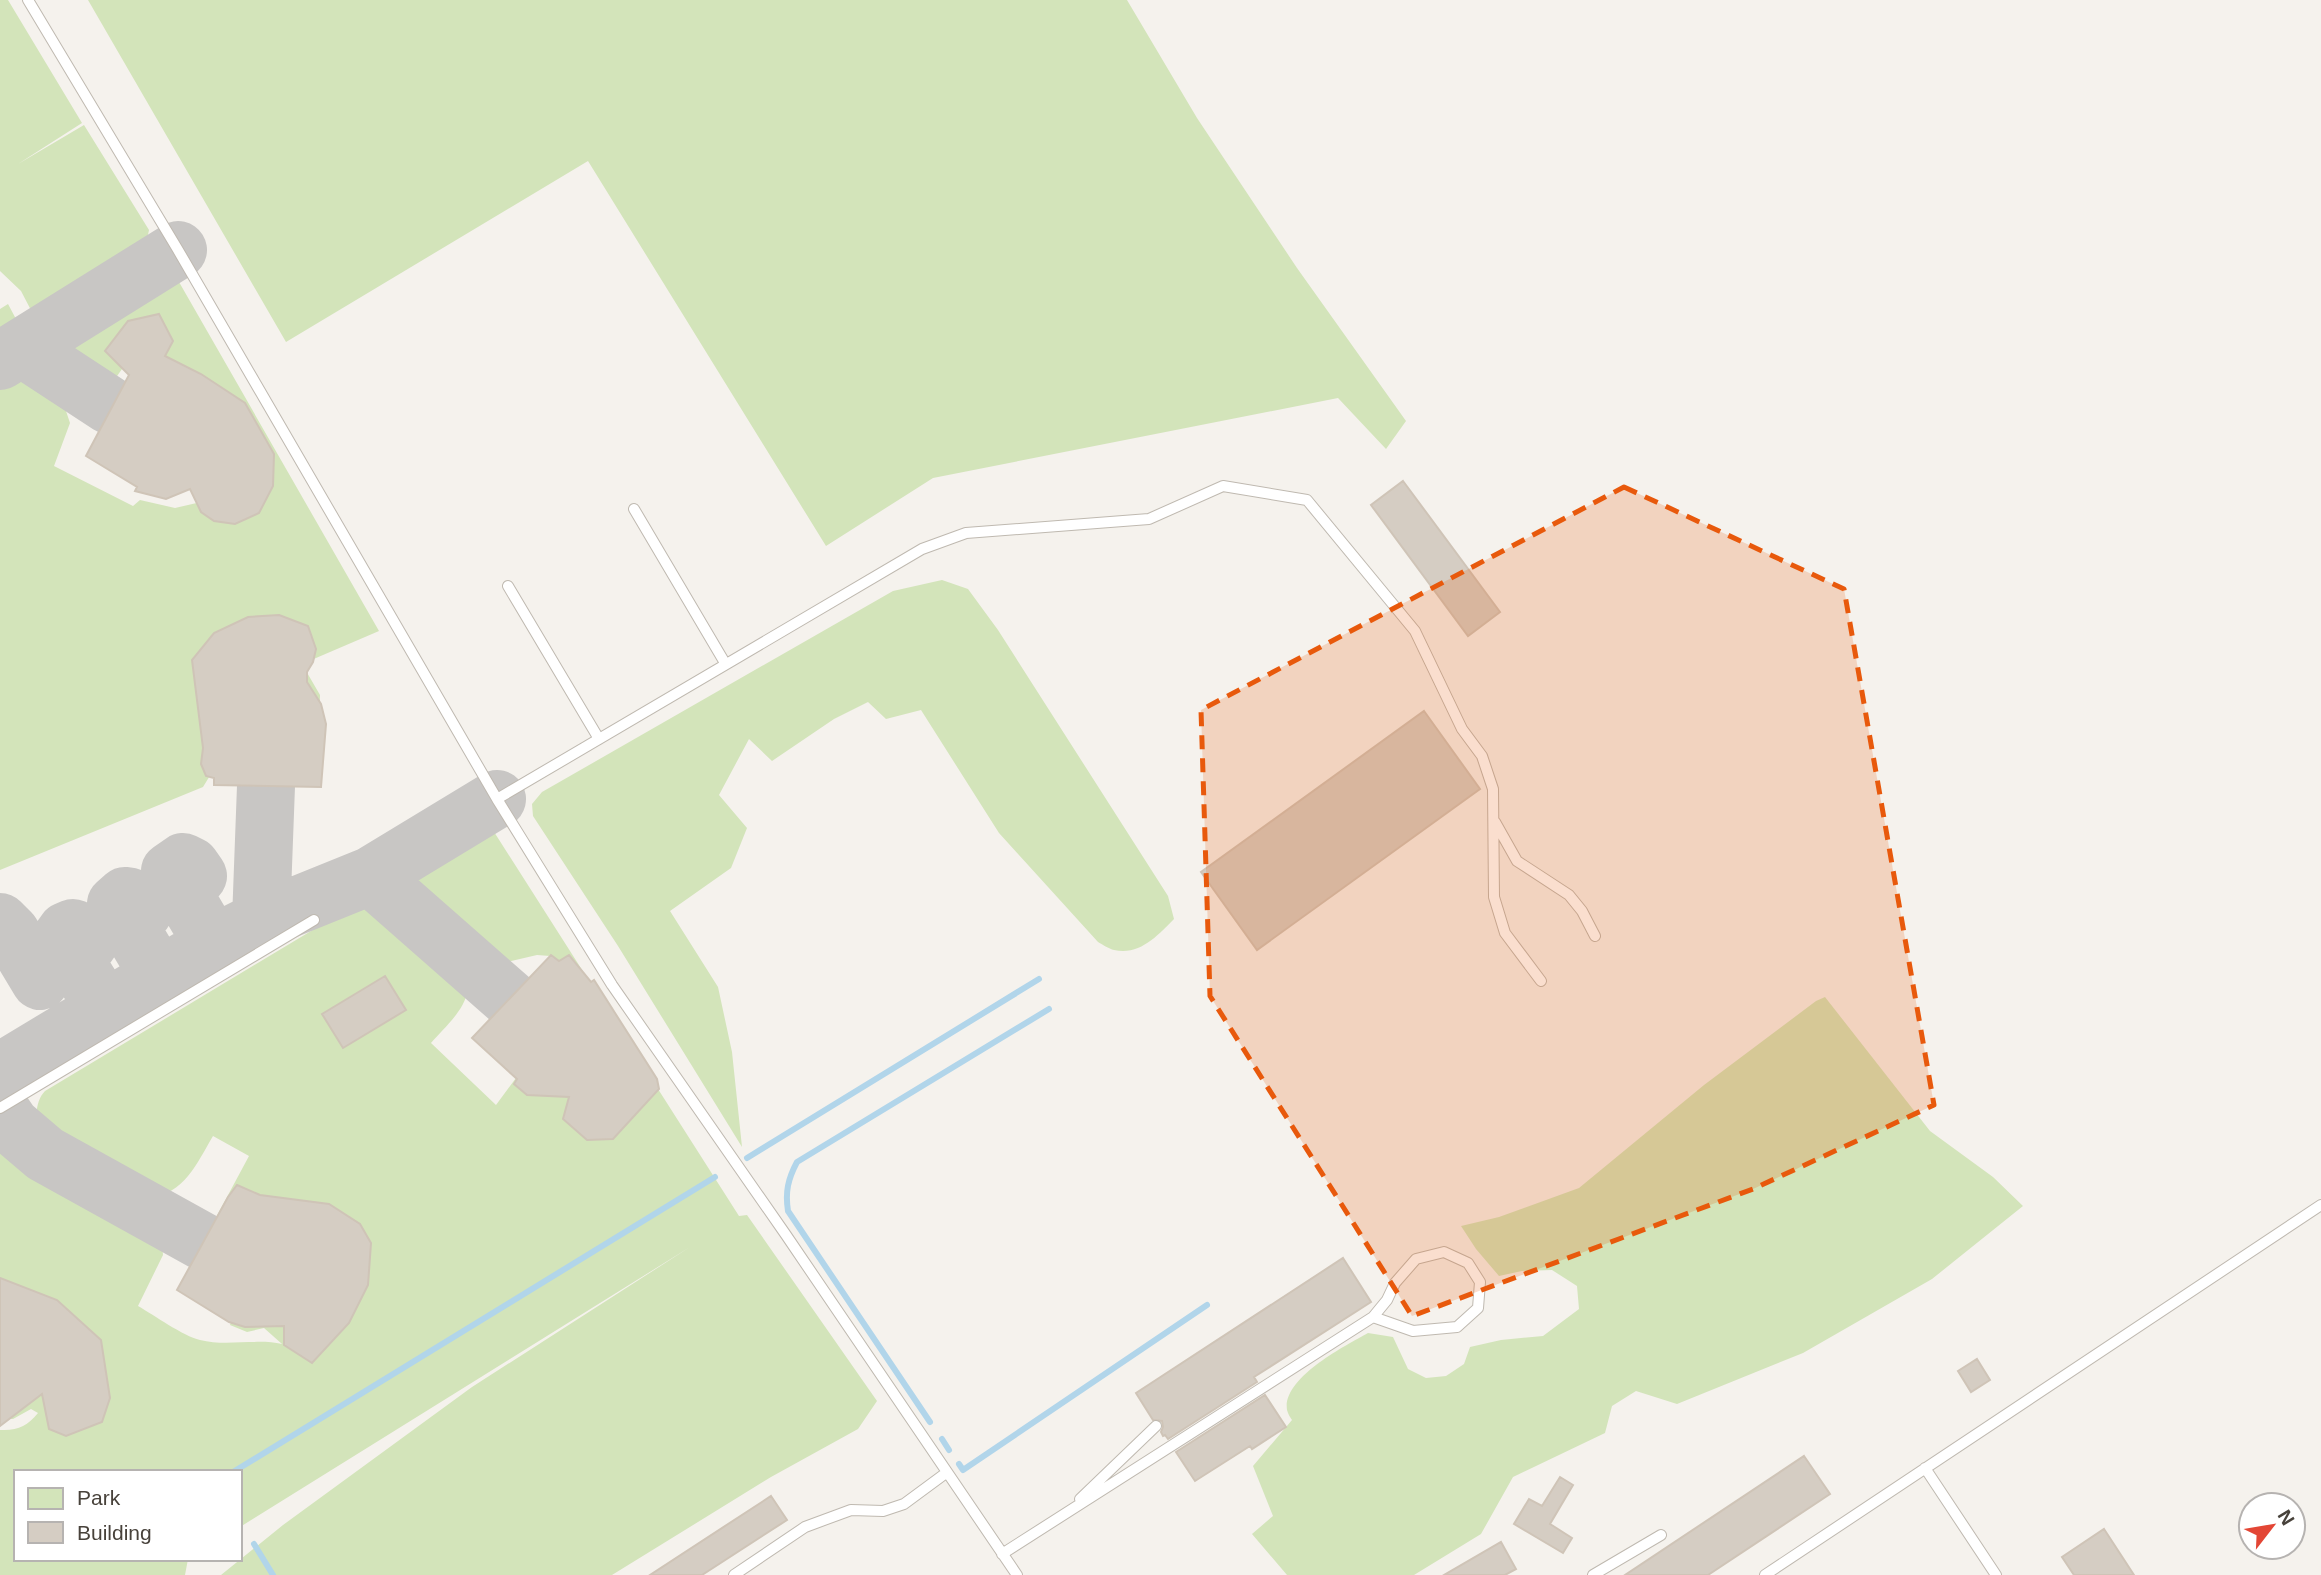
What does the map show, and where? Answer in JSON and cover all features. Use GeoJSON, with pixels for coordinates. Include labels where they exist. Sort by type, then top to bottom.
{"type":"FeatureCollection","features":[{"type":"Feature","properties":{"kind":"lane"},"geometry":{"type":"LineString","coordinates":[[28,0],[498,800],[612,985],[1017,1575]]}},
{"type":"Feature","properties":{"kind":"lane"},"geometry":{"type":"LineString","coordinates":[[498,800],[725,663],[922,549],[966,533],[1149,519],[1223,486],[1307,500],[1415,631],[1462,729],[1482,756],[1493,789],[1494,897],[1505,933],[1541,981]]}},
{"type":"Feature","properties":{"kind":"lane"},"geometry":{"type":"LineString","coordinates":[[634,509],[725,663]]}},
{"type":"Feature","properties":{"kind":"lane"},"geometry":{"type":"LineString","coordinates":[[508,586],[599,739]]}},
{"type":"Feature","properties":{"kind":"lane"},"geometry":{"type":"LineString","coordinates":[[1493,818],[1517,861],[1569,895],[1582,911],[1595,936]]}},
{"type":"Feature","properties":{"kind":"lane"},"geometry":{"type":"LineString","coordinates":[[0,1108],[314,919]]}},
{"type":"Feature","properties":{"kind":"lane"},"geometry":{"type":"LineString","coordinates":[[1765,1575],[2321,1205]]}},
{"type":"Feature","properties":{"kind":"lane"},"geometry":{"type":"LineString","coordinates":[[1002,1554],[1373,1317],[1388,1300],[1395,1283],[1416,1259],[1444,1252],[1468,1263],[1480,1282],[1478,1308],[1457,1327],[1413,1331],[1373,1317]]}},
{"type":"Feature","properties":{"kind":"lane"},"geometry":{"type":"LineString","coordinates":[[1065,1514],[1156,1426]]}},
{"type":"Feature","properties":{"kind":"lane"},"geometry":{"type":"LineString","coordinates":[[1925,1468],[1996,1575]]}},
{"type":"Feature","properties":{"kind":"lane"},"geometry":{"type":"LineString","coordinates":[[734,1575],[805,1527],[851,1510],[883,1511],[904,1504],[946,1473]]}},
{"type":"Feature","properties":{"kind":"lane"},"geometry":{"type":"LineString","coordinates":[[1593,1575],[1661,1535]]}},
{"type":"Feature","properties":{"kind":"highlighted area"},"geometry":{"type":"Polygon","coordinates":[[[1624,487],[1844,589],[1934,1105],[1753,1189],[1412,1316],[1210,996],[1201,710],[1624,487]]]}},
{"type":"Feature","properties":{"kind":"green space"},"geometry":{"type":"Polygon","coordinates":[[[0,0],[8,0],[82,123],[18,164],[84,125],[149,230],[144,254],[33,314],[21,291],[0,271],[0,0]]]}},
{"type":"Feature","properties":{"kind":"green space"},"geometry":{"type":"Polygon","coordinates":[[[88,0],[1127,0],[1197,118],[1297,268],[1406,421],[1386,449],[1338,398],[933,478],[826,546],[588,161],[286,342],[88,0]]]}},
{"type":"Feature","properties":{"kind":"green space"},"geometry":{"type":"Polygon","coordinates":[[[156,278],[179,282],[379,631],[302,664],[320,695],[319,765],[214,769],[203,787],[0,870],[0,376],[21,375],[42,383],[63,402],[70,423],[54,466],[133,506],[140,500],[175,508],[201,502],[147,333],[115,379],[92,375],[67,362],[73,327],[156,278]]]}},
{"type":"Feature","properties":{"kind":"green space"},"geometry":{"type":"Polygon","coordinates":[[[8,304],[16,319],[11,329],[0,335],[0,309],[8,304]]]}},
{"type":"Feature","properties":{"kind":"green space"},"geometry":{"type":"Polygon","coordinates":[[[942,580],[968,589],[998,630],[1168,896],[1174,919],[1148,943],[1132,950],[1114,950],[1098,942],[999,833],[921,710],[886,719],[868,702],[834,719],[772,761],[749,739],[719,795],[747,828],[731,868],[670,911],[718,987],[732,1052],[742,1147],[618,946],[533,816],[532,804],[542,792],[893,591],[942,580]]]}},
{"type":"Feature","properties":{"kind":"green space"},"geometry":{"type":"Polygon","coordinates":[[[489,824],[739,1216],[747,1215],[877,1401],[858,1429],[771,1477],[612,1575],[221,1575],[242,1561],[242,1558],[283,1525],[472,1387],[690,1247],[242,1526],[242,1470],[14,1470],[14,1561],[188,1561],[185,1575],[0,1575],[0,1430],[22,1427],[38,1413],[31,1409],[13,1419],[0,1418],[0,1146],[8,1148],[157,1233],[162,1243],[163,1255],[138,1306],[177,1330],[200,1340],[282,1344],[264,1328],[247,1332],[230,1325],[234,1314],[177,1290],[249,1156],[213,1136],[195,1167],[180,1185],[160,1195],[148,1196],[76,1157],[50,1139],[37,1122],[39,1100],[45,1091],[341,913],[364,909],[382,912],[408,927],[457,971],[467,991],[466,998],[431,1043],[496,1105],[516,1078],[472,1038],[550,956],[537,955],[494,965],[433,906],[420,886],[417,864],[489,824]]]}},
{"type":"Feature","properties":{"kind":"green space"},"geometry":{"type":"Polygon","coordinates":[[[1825,997],[1930,1131],[1993,1177],[2023,1206],[1932,1279],[1803,1353],[1677,1404],[1636,1391],[1612,1406],[1605,1433],[1513,1477],[1481,1534],[1414,1575],[1287,1575],[1252,1534],[1273,1516],[1253,1466],[1292,1420],[1287,1410],[1288,1398],[1304,1375],[1368,1333],[1393,1337],[1408,1369],[1426,1378],[1446,1376],[1464,1364],[1470,1347],[1501,1340],[1543,1336],[1579,1309],[1577,1286],[1552,1270],[1522,1271],[1499,1276],[1461,1226],[1499,1217],[1579,1188],[1704,1085],[1825,997]]]}},
{"type":"Feature","properties":{"kind":"building"},"geometry":{"type":"Polygon","coordinates":[[[159,314],[173,341],[165,356],[201,374],[245,403],[274,454],[273,486],[259,513],[235,524],[214,521],[201,512],[190,489],[166,499],[135,491],[137,487],[86,456],[129,375],[105,351],[128,321],[159,314]]]}},
{"type":"Feature","properties":{"kind":"building"},"geometry":{"type":"Polygon","coordinates":[[[1403,481],[1500,612],[1468,636],[1371,505],[1403,481]]]}},
{"type":"Feature","properties":{"kind":"building"},"geometry":{"type":"Polygon","coordinates":[[[279,615],[308,626],[316,649],[307,672],[307,682],[321,704],[326,724],[321,787],[214,785],[214,778],[206,776],[201,764],[203,748],[192,660],[214,633],[248,617],[279,615]]]}},
{"type":"Feature","properties":{"kind":"building"},"geometry":{"type":"Polygon","coordinates":[[[1424,711],[1480,789],[1257,950],[1201,872],[1424,711]]]}},
{"type":"Feature","properties":{"kind":"building"},"geometry":{"type":"Polygon","coordinates":[[[551,955],[559,961],[569,955],[591,982],[594,980],[657,1079],[659,1089],[613,1139],[587,1140],[563,1119],[569,1097],[527,1095],[514,1084],[517,1079],[472,1038],[551,955]]]}},
{"type":"Feature","properties":{"kind":"building"},"geometry":{"type":"Polygon","coordinates":[[[385,976],[406,1010],[343,1048],[322,1014],[385,976]]]}},
{"type":"Feature","properties":{"kind":"building"},"geometry":{"type":"Polygon","coordinates":[[[237,1185],[260,1195],[329,1204],[360,1224],[371,1243],[368,1285],[349,1323],[312,1363],[284,1345],[284,1326],[245,1327],[229,1322],[177,1290],[237,1185]]]}},
{"type":"Feature","properties":{"kind":"building"},"geometry":{"type":"Polygon","coordinates":[[[1343,1258],[1371,1302],[1254,1377],[1257,1382],[1168,1439],[1163,1436],[1162,1421],[1153,1420],[1136,1393],[1343,1258]]]}},
{"type":"Feature","properties":{"kind":"building"},"geometry":{"type":"Polygon","coordinates":[[[0,1278],[57,1300],[101,1340],[110,1398],[102,1422],[66,1436],[49,1429],[42,1394],[0,1426],[0,1278]]]}},
{"type":"Feature","properties":{"kind":"building"},"geometry":{"type":"Polygon","coordinates":[[[1977,1359],[1990,1380],[1971,1392],[1958,1371],[1977,1359]]]}},
{"type":"Feature","properties":{"kind":"building"},"geometry":{"type":"Polygon","coordinates":[[[1265,1395],[1286,1427],[1195,1481],[1176,1452],[1265,1395]]]}},
{"type":"Feature","properties":{"kind":"building"},"geometry":{"type":"Polygon","coordinates":[[[1804,1456],[1830,1494],[1708,1575],[1625,1575],[1804,1456]]]}},
{"type":"Feature","properties":{"kind":"building"},"geometry":{"type":"Polygon","coordinates":[[[1560,1477],[1573,1485],[1550,1524],[1572,1538],[1563,1553],[1514,1524],[1529,1499],[1542,1506],[1560,1477]]]}},
{"type":"Feature","properties":{"kind":"building"},"geometry":{"type":"Polygon","coordinates":[[[771,1496],[787,1520],[702,1575],[650,1575],[771,1496]]]}},
{"type":"Feature","properties":{"kind":"building"},"geometry":{"type":"Polygon","coordinates":[[[2104,1529],[2134,1575],[2074,1575],[2062,1557],[2104,1529]]]}},
{"type":"Feature","properties":{"kind":"building"},"geometry":{"type":"Polygon","coordinates":[[[1501,1542],[1516,1569],[1505,1575],[1444,1575],[1501,1542]]]}},
{"type":"Feature","properties":{"kind":"waterway"},"geometry":{"type":"LineString","coordinates":[[747,1158],[1039,979]]}},
{"type":"Feature","properties":{"kind":"waterway"},"geometry":{"type":"LineString","coordinates":[[930,1422],[788,1211],[789,1180],[797,1162],[1049,1009]]}},
{"type":"Feature","properties":{"kind":"waterway"},"geometry":{"type":"LineString","coordinates":[[236,1470],[715,1177]]}},
{"type":"Feature","properties":{"kind":"waterway"},"geometry":{"type":"LineString","coordinates":[[959,1464],[963,1470],[1207,1305]]}},
{"type":"Feature","properties":{"kind":"waterway"},"geometry":{"type":"LineString","coordinates":[[942,1439],[949,1450]]}},
{"type":"Feature","properties":{"kind":"waterway"},"geometry":{"type":"LineString","coordinates":[[254,1544],[273,1575]]}},
{"type":"Feature","properties":{"kind":"taxiway"},"geometry":{"type":"LineString","coordinates":[[0,361],[178,250]]}},
{"type":"Feature","properties":{"kind":"taxiway"},"geometry":{"type":"LineString","coordinates":[[22,348],[109,405]]}},
{"type":"Feature","properties":{"kind":"taxiway"},"geometry":{"type":"LineString","coordinates":[[261,920],[266,786]]}},
{"type":"Feature","properties":{"kind":"taxiway"},"geometry":{"type":"LineString","coordinates":[[213,944],[261,920],[370,876],[497,799]]}},
{"type":"Feature","properties":{"kind":"taxiway"},"geometry":{"type":"LineString","coordinates":[[0,1072],[213,944],[170,871],[183,862],[191,866],[198,876]]}},
{"type":"Feature","properties":{"kind":"taxiway"},"geometry":{"type":"LineString","coordinates":[[370,876],[510,999]]}},
{"type":"Feature","properties":{"kind":"taxiway"},"geometry":{"type":"LineString","coordinates":[[144,911],[137,900],[129,897],[125,896],[116,904],[159,976]]}},
{"type":"Feature","properties":{"kind":"taxiway"},"geometry":{"type":"LineString","coordinates":[[0,922],[11,933],[40,981]]}},
{"type":"Feature","properties":{"kind":"taxiway"},"geometry":{"type":"LineString","coordinates":[[89,943],[84,933],[73,928],[66,931],[61,938],[104,1007]]}},
{"type":"Feature","properties":{"kind":"taxiway"},"geometry":{"type":"LineString","coordinates":[[0,1109],[11,1125],[45,1154],[202,1241]]}}]}
